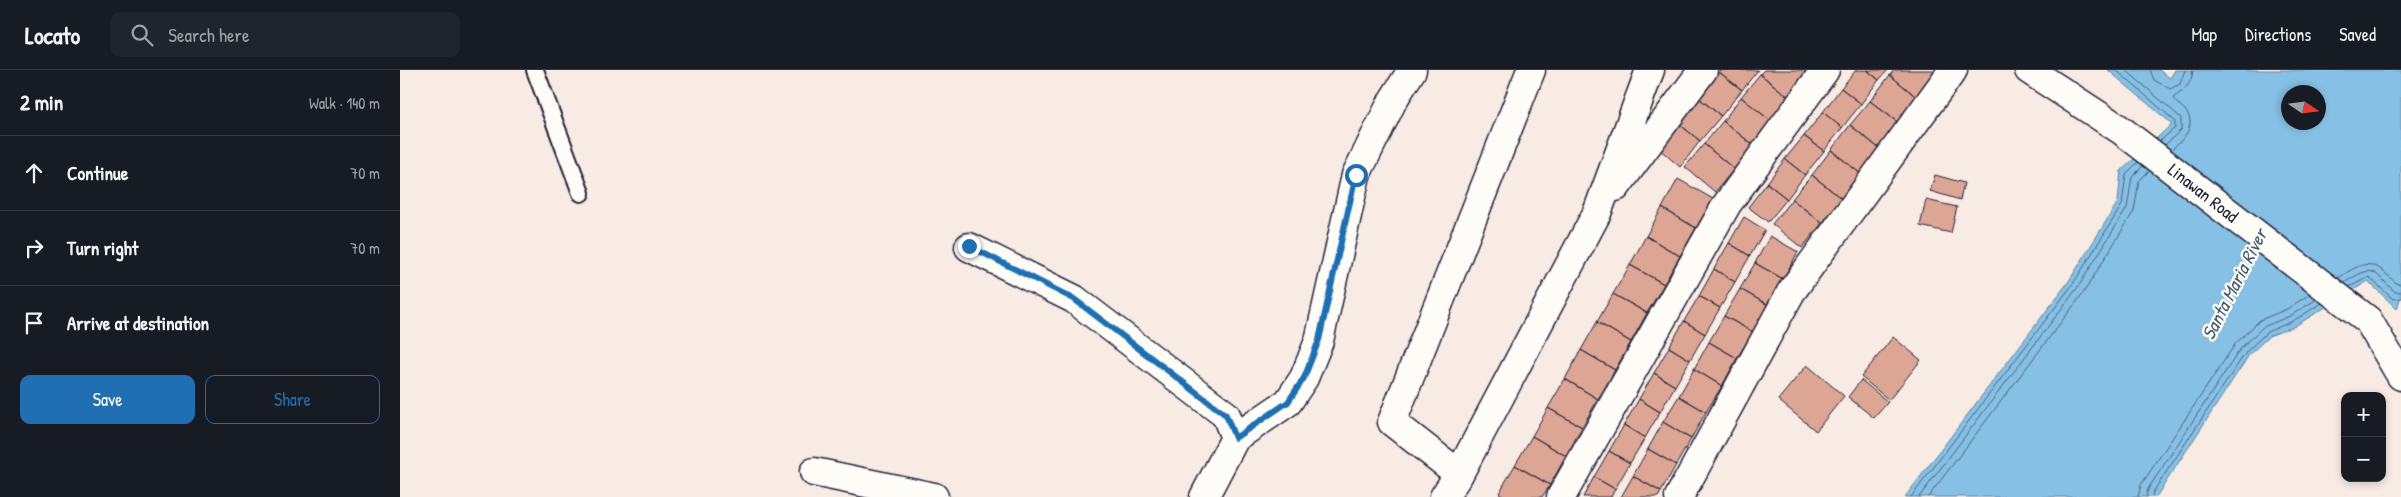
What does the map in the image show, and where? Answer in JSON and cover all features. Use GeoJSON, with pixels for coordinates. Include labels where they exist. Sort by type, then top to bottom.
{"type":"FeatureCollection","features":[{"type":"Feature","properties":{"kind":"street"},"geometry":{"type":"LineString","coordinates":[[1204,497],[1235,438],[1288,402],[1304,378],[1319,340],[1356,175],[1393,100],[1412,70]]}},
{"type":"Feature","properties":{"kind":"street"},"geometry":{"type":"LineString","coordinates":[[1459,474],[1392,422],[1532,70]]}},
{"type":"Feature","properties":{"kind":"street"},"geometry":{"type":"LineString","coordinates":[[1444,497],[1459,474],[1597,213],[1650,70]]}},
{"type":"Feature","properties":{"kind":"street"},"geometry":{"type":"LineString","coordinates":[[1597,213],[1702,70]]}},
{"type":"Feature","properties":{"kind":"street"},"geometry":{"type":"LineString","coordinates":[[1562,497],[1727,204],[1825,70]]}},
{"type":"Feature","properties":{"kind":"street"},"geometry":{"type":"LineString","coordinates":[[1679,497],[1791,292],[1953,70]]}},
{"type":"Feature","properties":{"kind":"street","name":"Linawan Road"},"geometry":{"type":"LineString","coordinates":[[2029,70],[2121,130],[2368,320],[2401,376]]}},
{"type":"Feature","properties":{"kind":"street"},"geometry":{"type":"LineString","coordinates":[[969,246],[1074,299],[1226,415],[1235,438]]}},
{"type":"Feature","properties":{"kind":"street"},"geometry":{"type":"LineString","coordinates":[[814,472],[934,497]]}},
{"type":"Feature","properties":{"kind":"lane"},"geometry":{"type":"LineString","coordinates":[[535,70],[581,193]]}},
{"type":"Feature","properties":{"kind":"water","name":"Santa Maria River"},"geometry":{"type":"Polygon","coordinates":[[[2108,70],[2159,70],[2170,78],[2175,70],[2401,70],[2401,295],[2397,309],[2368,281],[2295,326],[2269,336],[2249,355],[2156,497],[1905,497],[2069,281],[2118,202],[2121,171],[2172,124],[2108,70]]]}},
{"type":"Feature","properties":{"kind":"building"},"geometry":{"type":"Polygon","coordinates":[[[1721,70],[1758,70],[1742,90],[1719,72],[1721,70]]]}},
{"type":"Feature","properties":{"kind":"building"},"geometry":{"type":"Polygon","coordinates":[[[1764,70],[1803,70],[1809,75],[1790,98],[1760,74],[1764,70]]]}},
{"type":"Feature","properties":{"kind":"building"},"geometry":{"type":"Polygon","coordinates":[[[1856,70],[1867,70],[1879,80],[1861,104],[1841,88],[1856,70]]]}},
{"type":"Feature","properties":{"kind":"building"},"geometry":{"type":"Polygon","coordinates":[[[1867,70],[1888,70],[1879,80],[1867,70]]]}},
{"type":"Feature","properties":{"kind":"building"},"geometry":{"type":"Polygon","coordinates":[[[1894,70],[1933,70],[1939,75],[1920,100],[1890,75],[1894,70]]]}},
{"type":"Feature","properties":{"kind":"building"},"geometry":{"type":"Polygon","coordinates":[[[1719,72],[1742,90],[1721,116],[1699,98],[1719,72]]]}},
{"type":"Feature","properties":{"kind":"building"},"geometry":{"type":"Polygon","coordinates":[[[1760,74],[1790,98],[1772,122],[1741,97],[1760,74]]]}},
{"type":"Feature","properties":{"kind":"building"},"geometry":{"type":"Polygon","coordinates":[[[1890,75],[1920,100],[1900,124],[1870,101],[1890,75]]]}},
{"type":"Feature","properties":{"kind":"building"},"geometry":{"type":"Polygon","coordinates":[[[1841,88],[1861,104],[1842,128],[1823,112],[1841,88]]]}},
{"type":"Feature","properties":{"kind":"building"},"geometry":{"type":"Polygon","coordinates":[[[1741,97],[1772,122],[1753,145],[1723,121],[1741,97]]]}},
{"type":"Feature","properties":{"kind":"building"},"geometry":{"type":"Polygon","coordinates":[[[1699,98],[1721,116],[1700,141],[1678,123],[1699,98]]]}},
{"type":"Feature","properties":{"kind":"building"},"geometry":{"type":"Polygon","coordinates":[[[1870,101],[1900,124],[1880,149],[1850,125],[1870,101]]]}},
{"type":"Feature","properties":{"kind":"building"},"geometry":{"type":"Polygon","coordinates":[[[1823,112],[1842,128],[1824,151],[1804,136],[1823,112]]]}},
{"type":"Feature","properties":{"kind":"building"},"geometry":{"type":"Polygon","coordinates":[[[1723,121],[1753,145],[1734,169],[1704,144],[1723,121]]]}},
{"type":"Feature","properties":{"kind":"building"},"geometry":{"type":"Polygon","coordinates":[[[1678,123],[1700,141],[1680,167],[1658,148],[1678,123]]]}},
{"type":"Feature","properties":{"kind":"building"},"geometry":{"type":"Polygon","coordinates":[[[1850,125],[1880,149],[1861,174],[1831,150],[1850,125]]]}},
{"type":"Feature","properties":{"kind":"building"},"geometry":{"type":"Polygon","coordinates":[[[1804,136],[1824,151],[1805,175],[1785,159],[1804,136]]]}},
{"type":"Feature","properties":{"kind":"building"},"geometry":{"type":"Polygon","coordinates":[[[1704,144],[1734,169],[1715,192],[1685,167],[1704,144]]]}},
{"type":"Feature","properties":{"kind":"building"},"geometry":{"type":"Polygon","coordinates":[[[1831,150],[1861,174],[1842,199],[1812,175],[1831,150]]]}},
{"type":"Feature","properties":{"kind":"building"},"geometry":{"type":"Polygon","coordinates":[[[1785,159],[1805,175],[1787,199],[1767,183],[1785,159]]]}},
{"type":"Feature","properties":{"kind":"building"},"geometry":{"type":"Polygon","coordinates":[[[1812,175],[1842,199],[1822,223],[1792,199],[1812,175]]]}},
{"type":"Feature","properties":{"kind":"building"},"geometry":{"type":"Polygon","coordinates":[[[1935,175],[1964,183],[1960,200],[1930,191],[1935,175]]]}},
{"type":"Feature","properties":{"kind":"building"},"geometry":{"type":"Polygon","coordinates":[[[1678,179],[1713,199],[1696,228],[1662,208],[1678,179]]]}},
{"type":"Feature","properties":{"kind":"building"},"geometry":{"type":"Polygon","coordinates":[[[1767,183],[1787,199],[1768,222],[1748,207],[1767,183]]]}},
{"type":"Feature","properties":{"kind":"building"},"geometry":{"type":"Polygon","coordinates":[[[1792,199],[1822,223],[1802,248],[1772,224],[1792,199]]]}},
{"type":"Feature","properties":{"kind":"building"},"geometry":{"type":"Polygon","coordinates":[[[1926,200],[1957,207],[1951,233],[1920,226],[1926,200]]]}},
{"type":"Feature","properties":{"kind":"building"},"geometry":{"type":"Polygon","coordinates":[[[1662,208],[1696,228],[1680,256],[1646,236],[1662,208]]]}},
{"type":"Feature","properties":{"kind":"building"},"geometry":{"type":"Polygon","coordinates":[[[1744,217],[1765,230],[1750,256],[1729,243],[1744,217]]]}},
{"type":"Feature","properties":{"kind":"building"},"geometry":{"type":"Polygon","coordinates":[[[1646,236],[1680,256],[1664,284],[1630,265],[1646,236]]]}},
{"type":"Feature","properties":{"kind":"building"},"geometry":{"type":"Polygon","coordinates":[[[1770,236],[1798,252],[1783,279],[1755,263],[1770,236]]]}},
{"type":"Feature","properties":{"kind":"building"},"geometry":{"type":"Polygon","coordinates":[[[1729,243],[1750,256],[1735,282],[1714,269],[1729,243]]]}},
{"type":"Feature","properties":{"kind":"building"},"geometry":{"type":"Polygon","coordinates":[[[1755,263],[1783,279],[1768,305],[1740,289],[1755,263]]]}},
{"type":"Feature","properties":{"kind":"building"},"geometry":{"type":"Polygon","coordinates":[[[1630,265],[1664,284],[1647,313],[1613,294],[1630,265]]]}},
{"type":"Feature","properties":{"kind":"building"},"geometry":{"type":"Polygon","coordinates":[[[1714,269],[1735,282],[1720,308],[1699,296],[1714,269]]]}},
{"type":"Feature","properties":{"kind":"building"},"geometry":{"type":"Polygon","coordinates":[[[1740,289],[1768,305],[1753,332],[1724,316],[1740,289]]]}},
{"type":"Feature","properties":{"kind":"building"},"geometry":{"type":"Polygon","coordinates":[[[1613,294],[1647,313],[1631,342],[1597,322],[1613,294]]]}},
{"type":"Feature","properties":{"kind":"building"},"geometry":{"type":"Polygon","coordinates":[[[1699,296],[1720,308],[1705,334],[1684,321],[1699,296]]]}},
{"type":"Feature","properties":{"kind":"building"},"geometry":{"type":"Polygon","coordinates":[[[1724,316],[1753,332],[1737,358],[1709,342],[1724,316]]]}},
{"type":"Feature","properties":{"kind":"building"},"geometry":{"type":"Polygon","coordinates":[[[1684,321],[1705,334],[1690,360],[1669,347],[1684,321]]]}},
{"type":"Feature","properties":{"kind":"building"},"geometry":{"type":"Polygon","coordinates":[[[1597,322],[1631,342],[1615,370],[1581,350],[1597,322]]]}},
{"type":"Feature","properties":{"kind":"building"},"geometry":{"type":"Polygon","coordinates":[[[1893,337],[1921,360],[1889,400],[1861,377],[1893,337]]]}},
{"type":"Feature","properties":{"kind":"building"},"geometry":{"type":"Polygon","coordinates":[[[1709,342],[1737,358],[1722,386],[1694,369],[1709,342]]]}},
{"type":"Feature","properties":{"kind":"building"},"geometry":{"type":"Polygon","coordinates":[[[1669,347],[1690,360],[1675,386],[1654,373],[1669,347]]]}},
{"type":"Feature","properties":{"kind":"building"},"geometry":{"type":"Polygon","coordinates":[[[1581,350],[1615,370],[1598,399],[1565,379],[1581,350]]]}},
{"type":"Feature","properties":{"kind":"building"},"geometry":{"type":"Polygon","coordinates":[[[1807,365],[1844,396],[1816,431],[1778,400],[1807,365]]]}},
{"type":"Feature","properties":{"kind":"building"},"geometry":{"type":"Polygon","coordinates":[[[1694,369],[1722,386],[1706,412],[1679,396],[1694,369]]]}},
{"type":"Feature","properties":{"kind":"building"},"geometry":{"type":"Polygon","coordinates":[[[1654,373],[1675,386],[1660,412],[1639,399],[1654,373]]]}},
{"type":"Feature","properties":{"kind":"building"},"geometry":{"type":"Polygon","coordinates":[[[1565,379],[1598,399],[1582,427],[1548,408],[1565,379]]]}},
{"type":"Feature","properties":{"kind":"building"},"geometry":{"type":"Polygon","coordinates":[[[1861,380],[1888,402],[1874,418],[1848,397],[1861,380]]]}},
{"type":"Feature","properties":{"kind":"building"},"geometry":{"type":"Polygon","coordinates":[[[1679,396],[1706,412],[1691,439],[1663,422],[1679,396]]]}},
{"type":"Feature","properties":{"kind":"building"},"geometry":{"type":"Polygon","coordinates":[[[1639,399],[1660,412],[1645,438],[1624,425],[1639,399]]]}},
{"type":"Feature","properties":{"kind":"building"},"geometry":{"type":"Polygon","coordinates":[[[1548,408],[1582,427],[1566,456],[1532,436],[1548,408]]]}},
{"type":"Feature","properties":{"kind":"building"},"geometry":{"type":"Polygon","coordinates":[[[1663,422],[1691,439],[1676,465],[1648,449],[1663,422]]]}},
{"type":"Feature","properties":{"kind":"building"},"geometry":{"type":"Polygon","coordinates":[[[1624,425],[1645,438],[1630,463],[1609,451],[1624,425]]]}},
{"type":"Feature","properties":{"kind":"building"},"geometry":{"type":"Polygon","coordinates":[[[1532,436],[1566,456],[1550,485],[1515,465],[1532,436]]]}},
{"type":"Feature","properties":{"kind":"building"},"geometry":{"type":"Polygon","coordinates":[[[1648,449],[1676,465],[1661,492],[1633,476],[1648,449]]]}},
{"type":"Feature","properties":{"kind":"building"},"geometry":{"type":"Polygon","coordinates":[[[1609,451],[1630,463],[1615,489],[1594,477],[1609,451]]]}},
{"type":"Feature","properties":{"kind":"building"},"geometry":{"type":"Polygon","coordinates":[[[1515,465],[1550,485],[1542,497],[1506,497],[1499,493],[1515,465]]]}},
{"type":"Feature","properties":{"kind":"building"},"geometry":{"type":"Polygon","coordinates":[[[1633,476],[1661,492],[1658,497],[1621,497],[1633,476]]]}},
{"type":"Feature","properties":{"kind":"building"},"geometry":{"type":"Polygon","coordinates":[[[1594,477],[1615,489],[1611,497],[1583,497],[1594,477]]]}},
{"type":"Feature","properties":{"kind":"route"},"geometry":{"type":"LineString","coordinates":[[969,246],[1074,299],[1226,415],[1235,438],[1288,402],[1304,378],[1319,340],[1356,175]]}}]}
